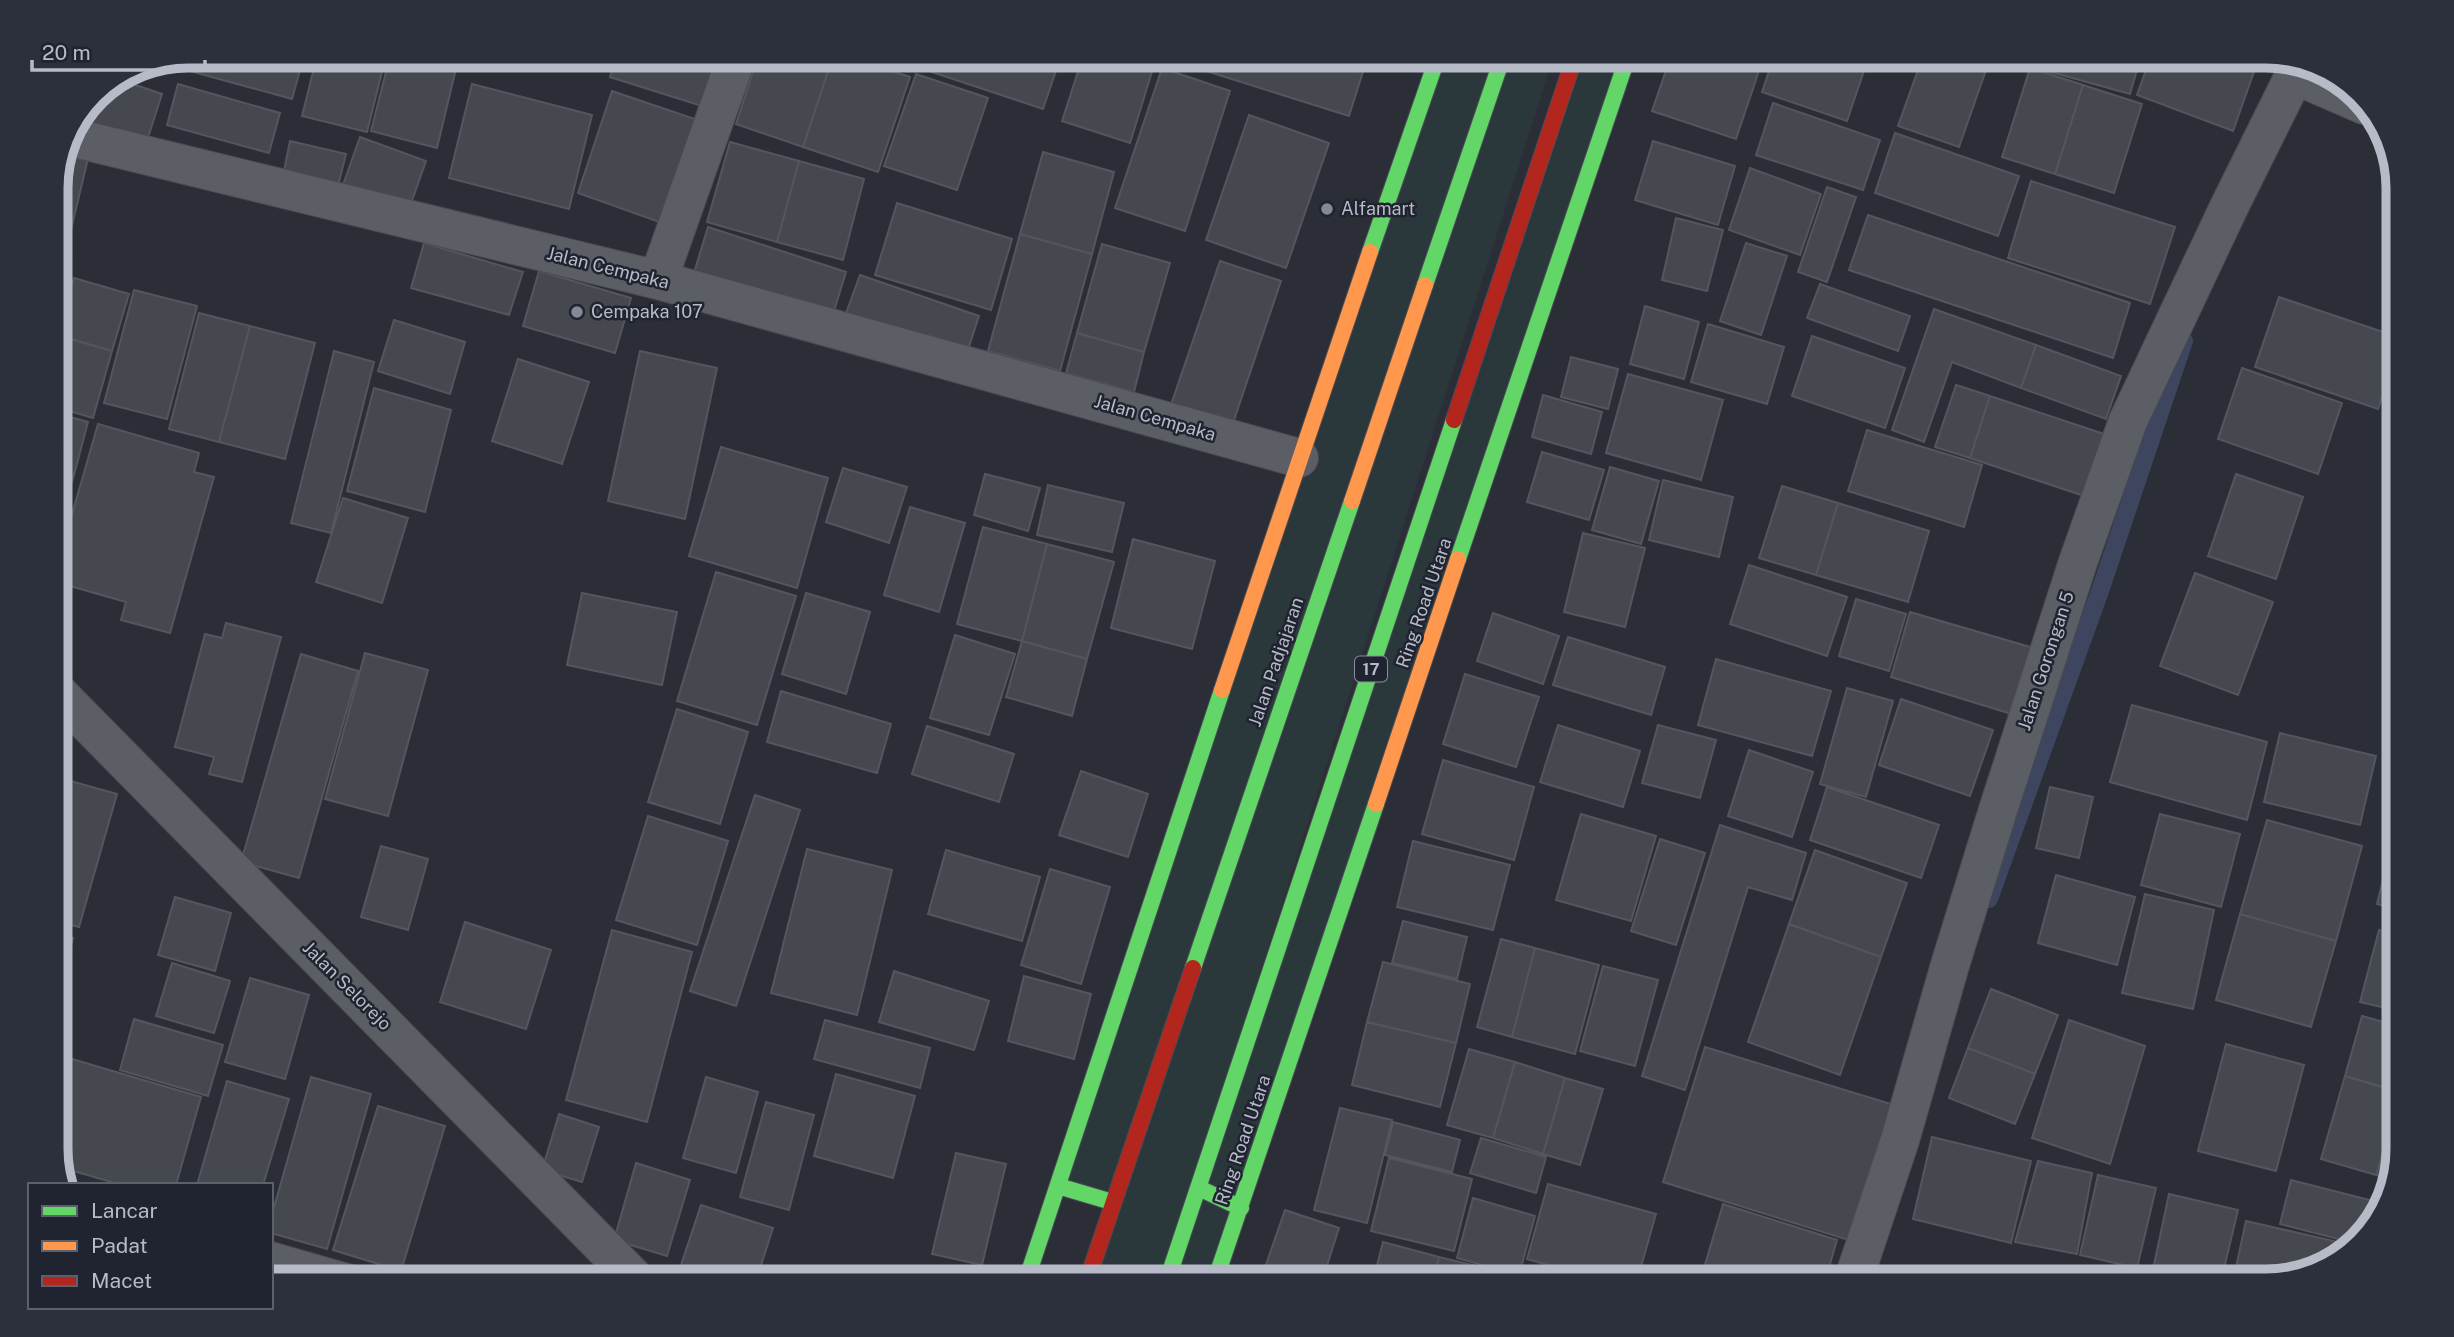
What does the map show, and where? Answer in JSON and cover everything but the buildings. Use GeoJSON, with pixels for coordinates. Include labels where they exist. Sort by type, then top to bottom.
{"type":"FeatureCollection","features":[{"type":"Feature","properties":{"kind":"main road"},"geometry":{"type":"LineString","coordinates":[[1030,1269],[1299,458],[1434,68]]}},
{"type":"Feature","properties":{"kind":"main road","name":"Jalan Padjajaran"},"geometry":{"type":"LineString","coordinates":[[1091,1269],[1499,68]]}},
{"type":"Feature","properties":{"kind":"main road","name":"17"},"geometry":{"type":"LineString","coordinates":[[1171,1269],[1571,68]]}},
{"type":"Feature","properties":{"kind":"main road","name":"Ring Road Utara"},"geometry":{"type":"LineString","coordinates":[[1219,1269],[1624,68]]}},
{"type":"Feature","properties":{"kind":"main road"},"geometry":{"type":"LineString","coordinates":[[1058,1186],[1112,1202]]}},
{"type":"Feature","properties":{"kind":"main road"},"geometry":{"type":"LineString","coordinates":[[1199,1188],[1241,1208]]}},
{"type":"Feature","properties":{"kind":"street"},"geometry":{"type":"LineString","coordinates":[[658,280],[733,68]]}},
{"type":"Feature","properties":{"kind":"street","name":"Jalan Gorongan 5"},"geometry":{"type":"LineString","coordinates":[[1866,1269],[1950,965],[2078,562],[2128,421],[2229,207],[2296,73]]}},
{"type":"Feature","properties":{"kind":"street","name":"Jalan Cempaka"},"geometry":{"type":"LineString","coordinates":[[79,139],[658,280],[1299,458]]}},
{"type":"Feature","properties":{"kind":"street","name":"Jalan Selorejo"},"geometry":{"type":"LineString","coordinates":[[69,704],[625,1269]]}},
{"type":"Feature","properties":{"kind":"lane"},"geometry":{"type":"LineString","coordinates":[[273,1255],[323,1269]]}},
{"type":"Feature","properties":{"kind":"shaded area"},"geometry":{"type":"Polygon","coordinates":[[[1440,68],[1493,68],[1112,1202],[1058,1186],[1440,68]]]}},
{"type":"Feature","properties":{"kind":"shaded area"},"geometry":{"type":"Polygon","coordinates":[[[1503,68],[1550,68],[1165,1269],[1095,1269],[1503,68]]]}},
{"type":"Feature","properties":{"kind":"shaded area"},"geometry":{"type":"Polygon","coordinates":[[[1570,68],[1622,68],[1214,1269],[1171,1269],[1570,68]]]}},
{"type":"Feature","properties":{"kind":"waterway"},"geometry":{"type":"LineString","coordinates":[[1989,899],[2100,591],[2184,341]]}},
{"type":"Feature","properties":{"kind":"traffic: fast"},"geometry":{"type":"LineString","coordinates":[[1370,252],[1434,68]]}},
{"type":"Feature","properties":{"kind":"traffic: fast"},"geometry":{"type":"LineString","coordinates":[[1425,285],[1499,68]]}},
{"type":"Feature","properties":{"kind":"traffic: fast"},"geometry":{"type":"LineString","coordinates":[[1458,559],[1624,68]]}},
{"type":"Feature","properties":{"kind":"traffic: fast"},"geometry":{"type":"LineString","coordinates":[[1171,1269],[1454,420]]}},
{"type":"Feature","properties":{"kind":"traffic: fast"},"geometry":{"type":"LineString","coordinates":[[1193,968],[1352,501]]}},
{"type":"Feature","properties":{"kind":"traffic: fast"},"geometry":{"type":"LineString","coordinates":[[1030,1269],[1222,690]]}},
{"type":"Feature","properties":{"kind":"traffic: fast"},"geometry":{"type":"LineString","coordinates":[[1219,1269],[1376,804]]}},
{"type":"Feature","properties":{"kind":"traffic: fast"},"geometry":{"type":"LineString","coordinates":[[1058,1186],[1112,1202]]}},
{"type":"Feature","properties":{"kind":"traffic: fast"},"geometry":{"type":"LineString","coordinates":[[1199,1188],[1241,1208]]}},
{"type":"Feature","properties":{"kind":"traffic: slow"},"geometry":{"type":"LineString","coordinates":[[1222,690],[1370,252]]}},
{"type":"Feature","properties":{"kind":"traffic: slow"},"geometry":{"type":"LineString","coordinates":[[1352,501],[1425,285]]}},
{"type":"Feature","properties":{"kind":"traffic: slow"},"geometry":{"type":"LineString","coordinates":[[1376,804],[1458,559]]}},
{"type":"Feature","properties":{"kind":"traffic: jam"},"geometry":{"type":"LineString","coordinates":[[1454,420],[1571,68]]}},
{"type":"Feature","properties":{"kind":"traffic: jam"},"geometry":{"type":"LineString","coordinates":[[1091,1269],[1193,968]]}},
{"type":"Feature","properties":{"kind":"place","name":"Alfamart"},"geometry":{"type":"Point","coordinates":[1327,209]}},
{"type":"Feature","properties":{"kind":"place","name":"Cempaka 107"},"geometry":{"type":"Point","coordinates":[577,312]}}]}
